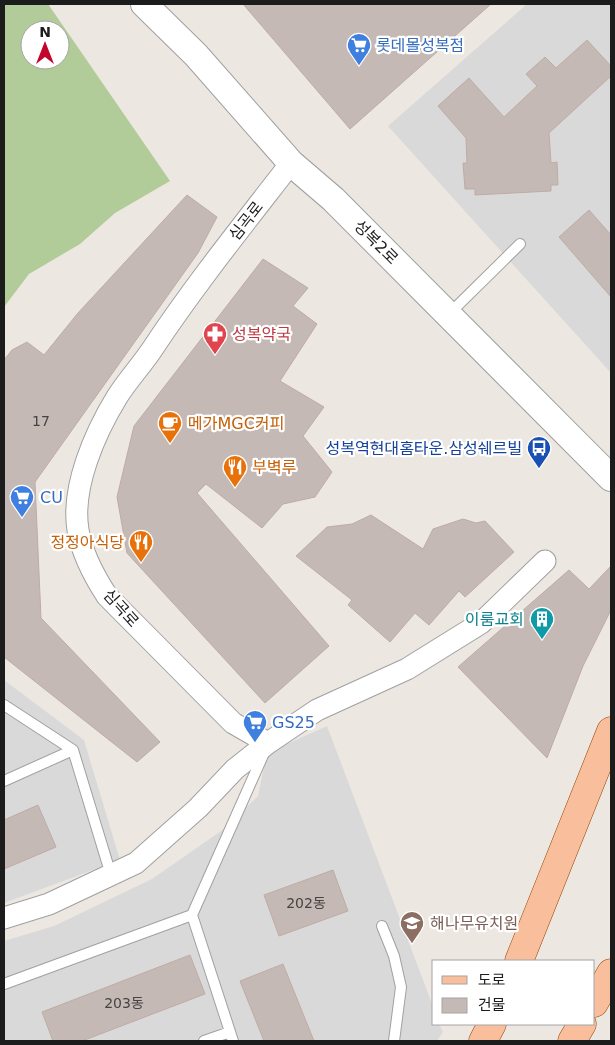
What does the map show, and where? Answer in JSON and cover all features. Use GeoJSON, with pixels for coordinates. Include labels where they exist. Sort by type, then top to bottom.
{"type":"FeatureCollection","features":[{"type":"Feature","properties":{"kind":"main road"},"geometry":{"type":"LineString","coordinates":[[519,960],[611,731]]}},
{"type":"Feature","properties":{"kind":"main road"},"geometry":{"type":"LineString","coordinates":[[595,1002],[611,973]]}},
{"type":"Feature","properties":{"kind":"main road"},"geometry":{"type":"LineString","coordinates":[[483,1041],[491,1025]]}},
{"type":"Feature","properties":{"kind":"main road"},"geometry":{"type":"LineString","coordinates":[[572,1041],[581,1025]]}},
{"type":"Feature","properties":{"kind":"street","name":"성복2로"},"geometry":{"type":"LineString","coordinates":[[144,4],[196,56],[292,163],[334,199],[611,478]]}},
{"type":"Feature","properties":{"kind":"street","name":"심곡로"},"geometry":{"type":"LineString","coordinates":[[268,743],[233,723],[107,596],[92,572],[78,529],[80,491],[89,453],[117,397],[150,352],[169,321],[292,163]]}},
{"type":"Feature","properties":{"kind":"street"},"geometry":{"type":"LineString","coordinates":[[4,918],[49,904],[136,863],[198,808],[235,769],[268,743],[317,710],[406,669],[481,623],[545,562]]}},
{"type":"Feature","properties":{"kind":"lane"},"geometry":{"type":"LineString","coordinates":[[448,314],[520,244]]}},
{"type":"Feature","properties":{"kind":"lane"},"geometry":{"type":"LineString","coordinates":[[4,705],[73,750],[111,875]]}},
{"type":"Feature","properties":{"kind":"lane"},"geometry":{"type":"LineString","coordinates":[[204,1041],[231,1037],[192,915],[268,743]]}},
{"type":"Feature","properties":{"kind":"lane"},"geometry":{"type":"LineString","coordinates":[[4,781],[73,750]]}},
{"type":"Feature","properties":{"kind":"lane"},"geometry":{"type":"LineString","coordinates":[[4,984],[192,915]]}},
{"type":"Feature","properties":{"kind":"lane"},"geometry":{"type":"LineString","coordinates":[[382,926],[394,956],[401,986],[394,1041]]}},
{"type":"Feature","properties":{"kind":"shaded area"},"geometry":{"type":"Polygon","coordinates":[[[527,4],[611,4],[611,373],[388,126],[527,4]]]}},
{"type":"Feature","properties":{"kind":"shaded area"},"geometry":{"type":"Polygon","coordinates":[[[4,680],[84,740],[120,860],[4,903],[4,680]]]}},
{"type":"Feature","properties":{"kind":"shaded area"},"geometry":{"type":"Polygon","coordinates":[[[327,726],[432,1004],[432,1025],[440,1025],[443,1032],[437,1041],[4,1041],[4,941],[54,926],[152,879],[221,831],[258,796],[267,753],[327,726]]]}},
{"type":"Feature","properties":{"kind":"green space"},"geometry":{"type":"Polygon","coordinates":[[[4,4],[48,4],[59,20],[20,20],[20,70],[70,70],[70,36],[170,181],[115,213],[80,244],[29,274],[4,307],[4,4]]]}},
{"type":"Feature","properties":{"kind":"building","name":"롯데몰성복점"},"geometry":{"type":"Polygon","coordinates":[[[243,4],[491,4],[350,129],[243,4]]]}},
{"type":"Feature","properties":{"kind":"building"},"geometry":{"type":"Polygon","coordinates":[[[587,40],[611,66],[611,76],[549,133],[551,163],[557,162],[558,185],[551,185],[551,191],[475,195],[475,189],[465,189],[463,163],[467,163],[466,138],[438,106],[469,78],[504,117],[537,86],[526,74],[545,57],[556,68],[587,40]]]}},
{"type":"Feature","properties":{"kind":"building"},"geometry":{"type":"Polygon","coordinates":[[[187,195],[217,217],[198,253],[35,482],[41,618],[160,742],[137,762],[4,657],[4,360],[12,350],[27,342],[44,355],[78,313],[187,195]]]}},
{"type":"Feature","properties":{"kind":"building"},"geometry":{"type":"Polygon","coordinates":[[[589,210],[611,235],[611,297],[559,237],[589,210]]]}},
{"type":"Feature","properties":{"kind":"building"},"geometry":{"type":"Polygon","coordinates":[[[263,259],[308,288],[293,306],[317,324],[280,381],[324,407],[303,436],[332,472],[315,497],[283,504],[262,528],[206,484],[197,493],[329,646],[265,703],[127,553],[117,497],[134,426],[263,259]]]}},
{"type":"Feature","properties":{"kind":"building"},"geometry":{"type":"Polygon","coordinates":[[[371,515],[423,549],[433,529],[463,519],[476,523],[485,521],[514,552],[465,597],[459,591],[429,625],[415,613],[390,642],[348,605],[352,600],[296,556],[327,527],[352,524],[371,515]]]}},
{"type":"Feature","properties":{"kind":"building","name":"이룸교회"},"geometry":{"type":"Polygon","coordinates":[[[611,566],[611,610],[583,666],[547,758],[458,667],[569,570],[589,589],[611,566]]]}},
{"type":"Feature","properties":{"kind":"building"},"geometry":{"type":"Polygon","coordinates":[[[38,805],[56,847],[4,869],[4,820],[38,805]]]}},
{"type":"Feature","properties":{"kind":"building"},"geometry":{"type":"Polygon","coordinates":[[[333,870],[348,911],[279,936],[264,895],[333,870]]]}},
{"type":"Feature","properties":{"kind":"building"},"geometry":{"type":"Polygon","coordinates":[[[190,955],[205,994],[82,1041],[53,1041],[42,1012],[190,955]]]}},
{"type":"Feature","properties":{"kind":"building"},"geometry":{"type":"Polygon","coordinates":[[[283,964],[314,1041],[264,1041],[240,981],[283,964]]]}},
{"type":"Feature","properties":{"kind":"place","name":"롯데몰성복점"},"geometry":{"type":"Point","coordinates":[359,66]}},
{"type":"Feature","properties":{"kind":"place","name":"성복약국"},"geometry":{"type":"Point","coordinates":[215,355]}},
{"type":"Feature","properties":{"kind":"place","name":"메가MGC커피"},"geometry":{"type":"Point","coordinates":[170,444]}},
{"type":"Feature","properties":{"kind":"place","name":"성복역현대홈타운.삼성쉐르빌"},"geometry":{"type":"Point","coordinates":[539,469]}},
{"type":"Feature","properties":{"kind":"place","name":"부벽루"},"geometry":{"type":"Point","coordinates":[235,488]}},
{"type":"Feature","properties":{"kind":"place","name":"CU"},"geometry":{"type":"Point","coordinates":[22,518]}},
{"type":"Feature","properties":{"kind":"place","name":"정정아식당"},"geometry":{"type":"Point","coordinates":[141,563]}},
{"type":"Feature","properties":{"kind":"place","name":"이룸교회"},"geometry":{"type":"Point","coordinates":[542,640]}},
{"type":"Feature","properties":{"kind":"place","name":"GS25"},"geometry":{"type":"Point","coordinates":[255,743]}},
{"type":"Feature","properties":{"kind":"place","name":"해나무유치원"},"geometry":{"type":"Point","coordinates":[412,944]}}]}
